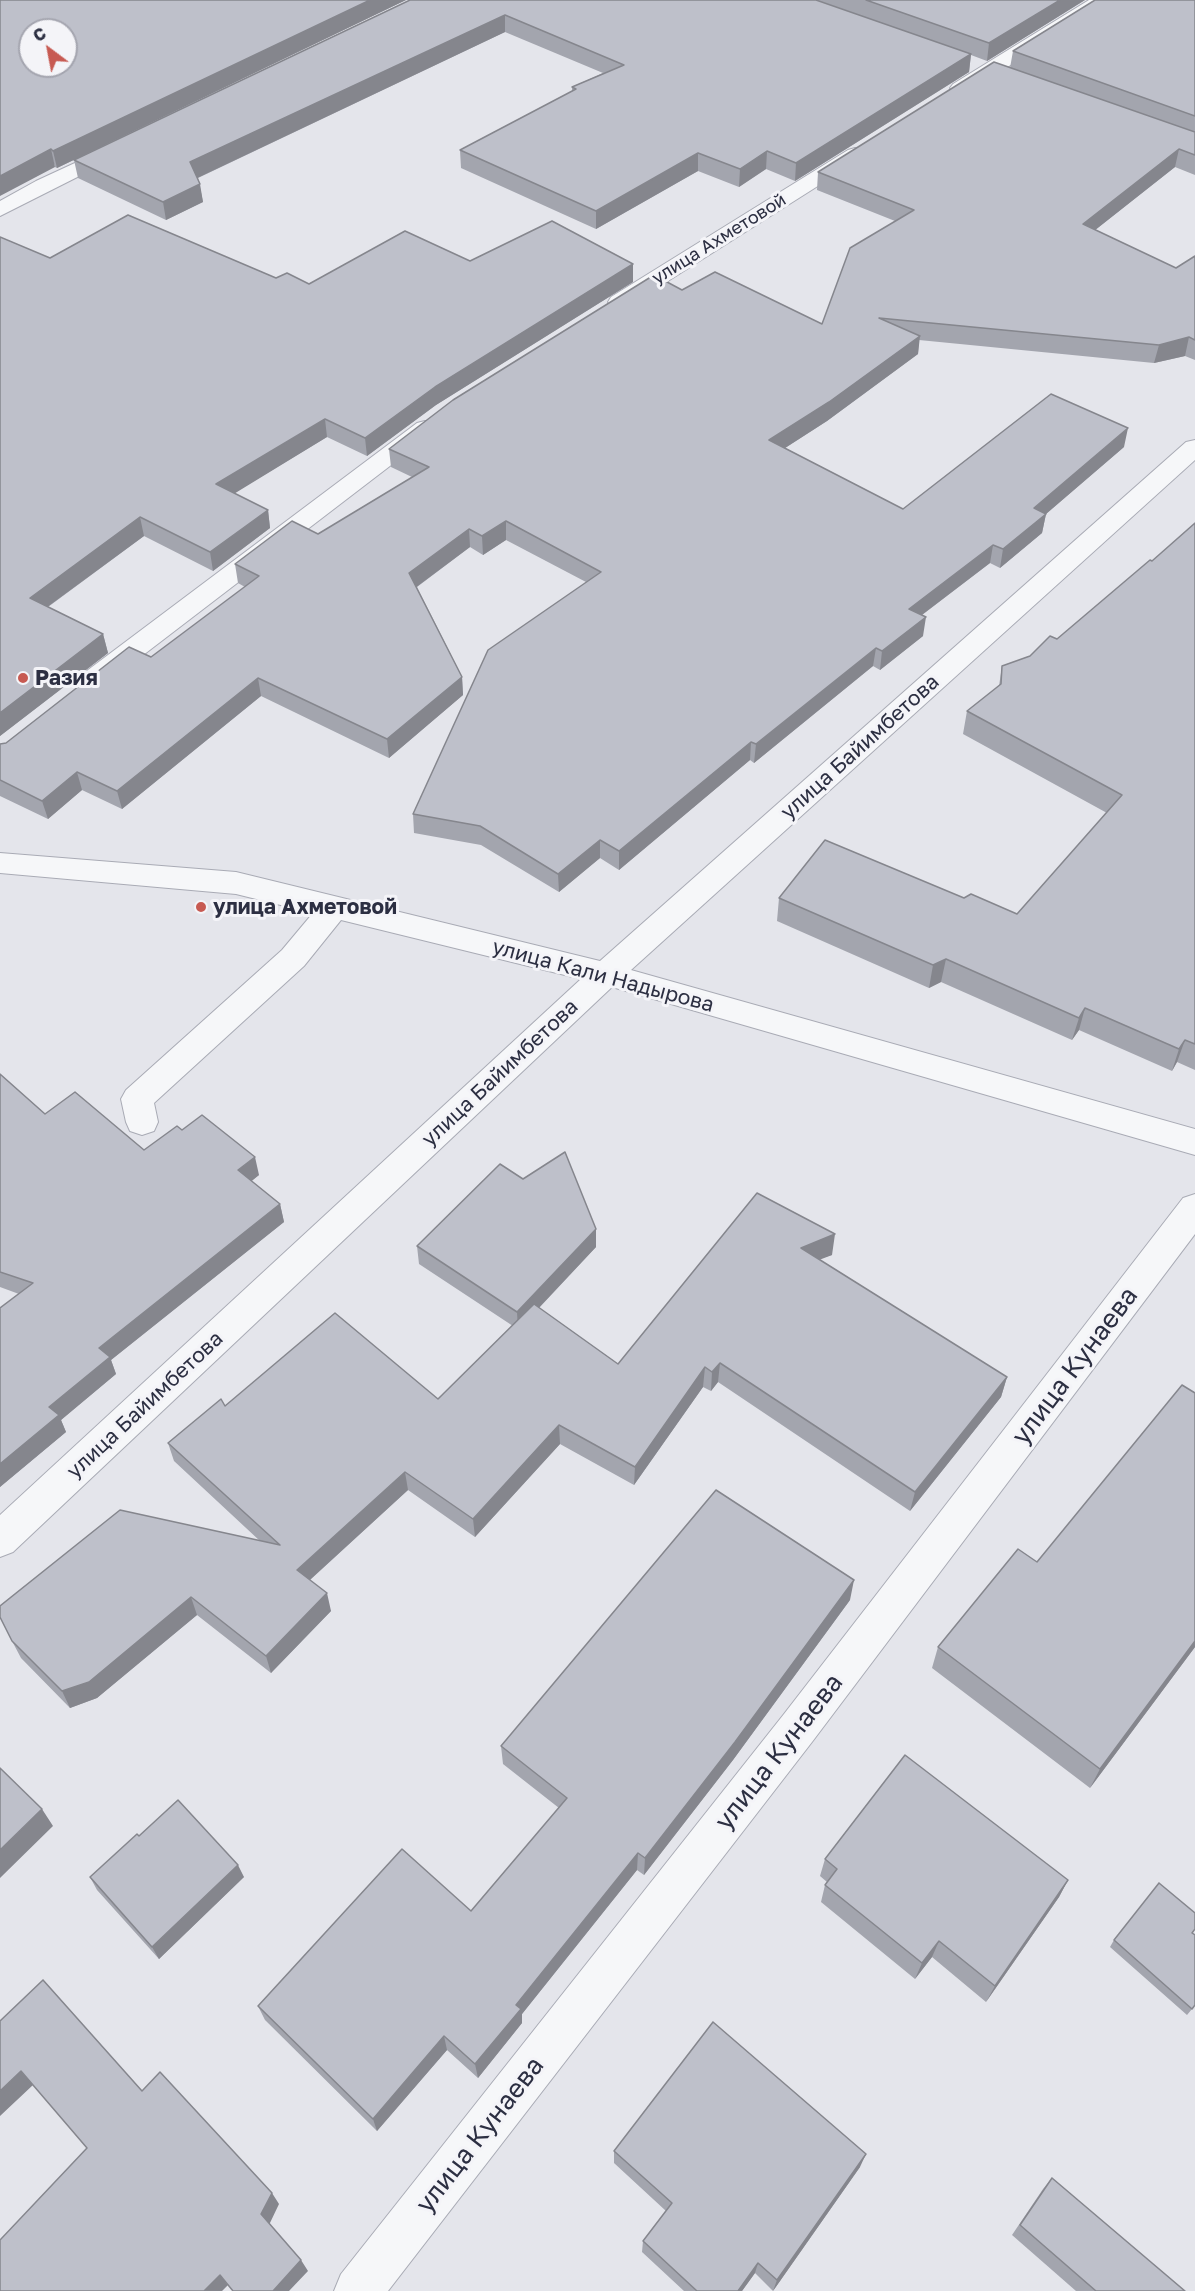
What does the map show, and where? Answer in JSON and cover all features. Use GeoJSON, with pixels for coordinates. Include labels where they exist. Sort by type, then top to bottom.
{"type":"FeatureCollection","features":[{"type":"Feature","properties":{"kind":"street"},"geometry":{"type":"LineString","coordinates":[[940,101],[1102,0]]}},
{"type":"Feature","properties":{"kind":"street"},"geometry":{"type":"LineString","coordinates":[[967,62],[1011,78]]}},
{"type":"Feature","properties":{"kind":"street"},"geometry":{"type":"LineString","coordinates":[[0,210],[44,185],[129,144]]}},
{"type":"Feature","properties":{"kind":"street","name":"улица Ахметовой"},"geometry":{"type":"LineString","coordinates":[[604,312],[871,144]]}},
{"type":"Feature","properties":{"kind":"street"},"geometry":{"type":"LineString","coordinates":[[84,688],[223,579],[445,412]]}},
{"type":"Feature","properties":{"kind":"street","name":"улица Байимбетова"},"geometry":{"type":"LineString","coordinates":[[0,1540],[606,974],[1195,447]]}},
{"type":"Feature","properties":{"kind":"street","name":"улица Кали Надырова"},"geometry":{"type":"LineString","coordinates":[[0,863],[236,883],[606,974],[1195,1142]]}},
{"type":"Feature","properties":{"kind":"street"},"geometry":{"type":"LineString","coordinates":[[142,1122],[137,1099],[293,958],[335,907]]}},
{"type":"Feature","properties":{"kind":"street","name":"улица Кунаева"},"geometry":{"type":"LineString","coordinates":[[358,2291],[805,1719],[1195,1208]]}},
{"type":"Feature","properties":{"kind":"building"},"geometry":{"type":"Polygon","coordinates":[[[0,0],[370,0],[53,151],[51,149],[0,176],[0,0]]]}},
{"type":"Feature","properties":{"kind":"building"},"geometry":{"type":"Polygon","coordinates":[[[410,0],[816,0],[971,54],[796,163],[767,151],[740,169],[698,153],[596,211],[460,150],[576,89],[572,87],[624,65],[505,15],[190,162],[200,184],[163,202],[74,160],[410,0]]]}},
{"type":"Feature","properties":{"kind":"building"},"geometry":{"type":"Polygon","coordinates":[[[866,0],[1060,0],[989,43],[866,0]]]}},
{"type":"Feature","properties":{"kind":"building"},"geometry":{"type":"Polygon","coordinates":[[[1095,0],[1195,0],[1195,116],[1013,51],[1095,0]]]}},
{"type":"Feature","properties":{"kind":"building"},"geometry":{"type":"Polygon","coordinates":[[[994,62],[1195,132],[1195,155],[1179,149],[1083,224],[1176,268],[1195,256],[1195,340],[1189,337],[1159,345],[879,318],[920,336],[829,402],[769,440],[903,509],[1051,394],[1128,428],[1034,508],[1046,514],[1003,549],[993,545],[909,609],[926,617],[882,651],[876,648],[756,744],[751,742],[619,851],[600,840],[558,874],[480,826],[413,814],[488,650],[601,572],[506,521],[482,536],[469,529],[409,573],[462,677],[387,739],[258,678],[117,791],[77,772],[42,801],[0,780],[0,744],[6,743],[129,647],[151,657],[259,576],[235,564],[292,521],[318,534],[429,467],[389,449],[453,400],[654,275],[682,290],[715,272],[822,324],[850,248],[914,210],[818,172],[994,62]]]}},
{"type":"Feature","properties":{"kind":"building"},"geometry":{"type":"Polygon","coordinates":[[[128,215],[276,278],[287,273],[309,284],[405,231],[470,261],[552,221],[633,264],[435,387],[365,438],[325,419],[216,484],[268,510],[210,552],[140,517],[30,598],[103,634],[0,713],[0,237],[50,258],[128,215]]]}},
{"type":"Feature","properties":{"kind":"building"},"geometry":{"type":"Polygon","coordinates":[[[1195,523],[1195,1044],[1185,1040],[1179,1049],[1085,1008],[1079,1018],[946,959],[933,965],[779,898],[825,840],[964,898],[971,894],[1017,914],[1122,795],[967,711],[1001,684],[1002,666],[1030,656],[1050,636],[1057,639],[1195,523]]]}},
{"type":"Feature","properties":{"kind":"building"},"geometry":{"type":"Polygon","coordinates":[[[0,1074],[45,1114],[75,1092],[144,1150],[177,1126],[182,1130],[202,1115],[255,1157],[238,1170],[280,1204],[99,1348],[110,1357],[49,1407],[59,1415],[0,1464],[0,1308],[33,1283],[0,1272],[0,1074]]]}},
{"type":"Feature","properties":{"kind":"building"},"geometry":{"type":"Polygon","coordinates":[[[565,1152],[596,1229],[517,1312],[417,1246],[500,1164],[523,1179],[565,1152]]]}},
{"type":"Feature","properties":{"kind":"building"},"geometry":{"type":"Polygon","coordinates":[[[757,1193],[835,1234],[801,1248],[1007,1377],[915,1492],[720,1363],[712,1372],[705,1367],[635,1467],[559,1425],[473,1519],[405,1472],[297,1570],[327,1593],[266,1656],[191,1597],[89,1682],[62,1691],[12,1641],[0,1617],[0,1606],[120,1510],[280,1545],[168,1443],[221,1399],[225,1406],[335,1313],[438,1399],[534,1304],[618,1364],[757,1193]]]}},
{"type":"Feature","properties":{"kind":"building"},"geometry":{"type":"Polygon","coordinates":[[[1182,1385],[1195,1393],[1195,1641],[1100,1769],[938,1647],[1018,1549],[1037,1562],[1182,1385]]]}},
{"type":"Feature","properties":{"kind":"building"},"geometry":{"type":"Polygon","coordinates":[[[716,1490],[854,1580],[735,1742],[645,1858],[638,1853],[516,2005],[521,2009],[475,2064],[444,2036],[373,2119],[258,2006],[402,1849],[471,1911],[567,1798],[501,1746],[716,1490]]]}},
{"type":"Feature","properties":{"kind":"building"},"geometry":{"type":"Polygon","coordinates":[[[905,1755],[1068,1880],[995,1986],[939,1941],[922,1963],[825,1885],[837,1869],[825,1859],[905,1755]]]}},
{"type":"Feature","properties":{"kind":"building"},"geometry":{"type":"Polygon","coordinates":[[[0,1768],[42,1809],[0,1850],[0,1768]]]}},
{"type":"Feature","properties":{"kind":"building"},"geometry":{"type":"Polygon","coordinates":[[[178,1800],[238,1865],[152,1947],[90,1877],[178,1800]]]}},
{"type":"Feature","properties":{"kind":"building"},"geometry":{"type":"Polygon","coordinates":[[[1159,1883],[1195,1913],[1195,1929],[1192,1933],[1195,1935],[1195,2005],[1192,2009],[1114,1940],[1159,1883]]]}},
{"type":"Feature","properties":{"kind":"building"},"geometry":{"type":"Polygon","coordinates":[[[43,1980],[142,2091],[160,2072],[272,2193],[261,2214],[301,2260],[273,2291],[233,2291],[220,2275],[204,2291],[0,2291],[0,2240],[87,2148],[21,2071],[0,2091],[0,2021],[43,1980]]]}},
{"type":"Feature","properties":{"kind":"building"},"geometry":{"type":"Polygon","coordinates":[[[713,2022],[866,2154],[777,2280],[758,2263],[738,2291],[697,2291],[643,2241],[672,2203],[614,2151],[713,2022]]]}},
{"type":"Feature","properties":{"kind":"building"},"geometry":{"type":"Polygon","coordinates":[[[1052,2178],[1185,2291],[1096,2291],[1020,2225],[1052,2178]]]}},
{"type":"Feature","properties":{"kind":"place","name":"Разия"},"geometry":{"type":"Point","coordinates":[23,678]}},
{"type":"Feature","properties":{"kind":"place","name":"улица Ахметовой"},"geometry":{"type":"Point","coordinates":[201,907]}}]}
